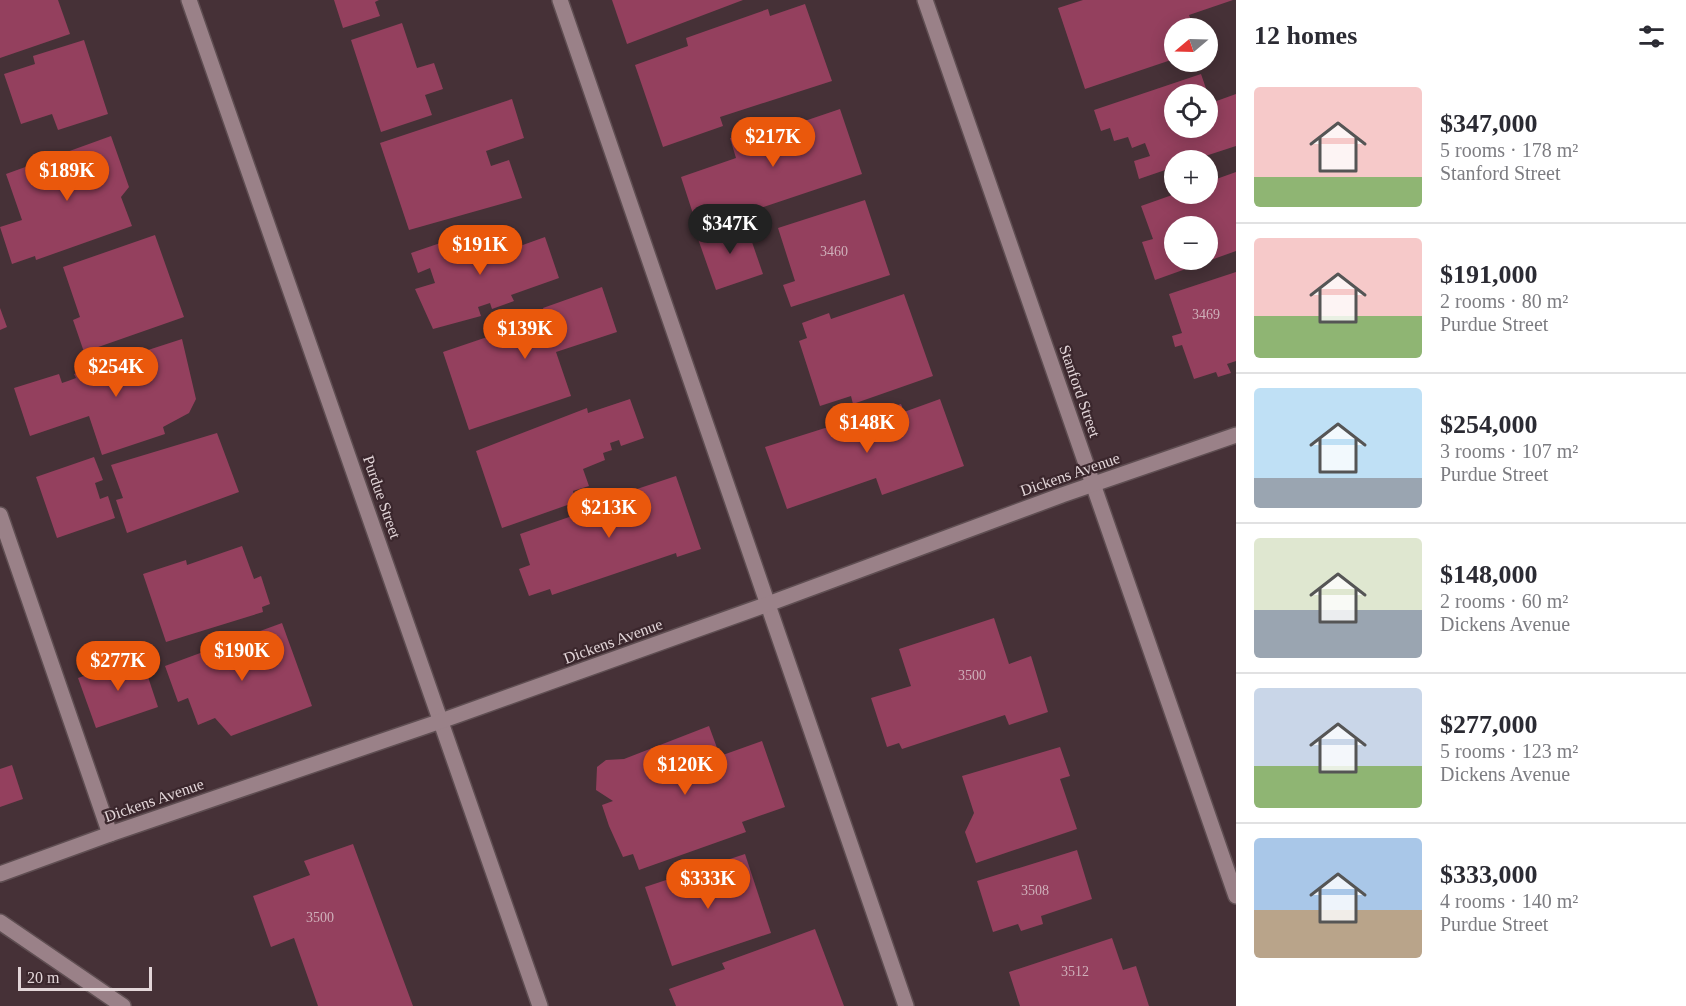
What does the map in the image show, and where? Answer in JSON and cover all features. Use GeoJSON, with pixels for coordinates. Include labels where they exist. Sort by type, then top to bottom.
{"type":"FeatureCollection","features":[{"type":"Feature","properties":{"kind":"street","name":"Purdue Street"},"geometry":{"type":"LineString","coordinates":[[189,0],[540,1006]]}},
{"type":"Feature","properties":{"kind":"street"},"geometry":{"type":"LineString","coordinates":[[560,0],[906,1006]]}},
{"type":"Feature","properties":{"kind":"street","name":"Stanford Street"},"geometry":{"type":"LineString","coordinates":[[925,0],[1236,896]]}},
{"type":"Feature","properties":{"kind":"street","name":"Dickens Avenue"},"geometry":{"type":"LineString","coordinates":[[0,874],[441,721],[1236,435]]}},
{"type":"Feature","properties":{"kind":"street"},"geometry":{"type":"LineString","coordinates":[[0,515],[110,834]]}},
{"type":"Feature","properties":{"kind":"street"},"geometry":{"type":"LineString","coordinates":[[0,922],[123,1006]]}},
{"type":"Feature","properties":{"kind":"building"},"geometry":{"type":"Polygon","coordinates":[[[0,0],[58,0],[70,34],[0,58],[0,0]]]}},
{"type":"Feature","properties":{"kind":"building"},"geometry":{"type":"Polygon","coordinates":[[[334,0],[379,0],[375,2],[380,16],[343,28],[334,0]]]}},
{"type":"Feature","properties":{"kind":"building"},"geometry":{"type":"Polygon","coordinates":[[[612,0],[743,0],[627,44],[612,0]]]}},
{"type":"Feature","properties":{"kind":"building"},"geometry":{"type":"Polygon","coordinates":[[[1083,0],[1233,0],[1189,15],[1190,18],[1164,18],[1164,62],[1085,89],[1058,8],[1083,0]]]}},
{"type":"Feature","properties":{"kind":"building"},"geometry":{"type":"Polygon","coordinates":[[[805,4],[832,81],[720,117],[723,126],[663,147],[635,65],[688,46],[686,38],[768,9],[770,16],[805,4]]]}},
{"type":"Feature","properties":{"kind":"building"},"geometry":{"type":"Polygon","coordinates":[[[402,23],[417,68],[434,63],[443,89],[425,95],[432,115],[381,132],[351,40],[402,23]]]}},
{"type":"Feature","properties":{"kind":"building"},"geometry":{"type":"Polygon","coordinates":[[[84,40],[108,114],[58,130],[52,114],[21,124],[4,74],[35,64],[33,56],[84,40]]]}},
{"type":"Feature","properties":{"kind":"building"},"geometry":{"type":"Polygon","coordinates":[[[1201,74],[1204,84],[1171,84],[1201,74]]]}},
{"type":"Feature","properties":{"kind":"building"},"geometry":{"type":"Polygon","coordinates":[[[1164,86],[1164,138],[1218,138],[1218,100],[1236,94],[1236,146],[1218,152],[1218,150],[1164,150],[1164,170],[1139,179],[1134,161],[1150,156],[1145,143],[1132,148],[1128,137],[1114,141],[1110,128],[1101,131],[1094,110],[1164,86]]]}},
{"type":"Feature","properties":{"kind":"building"},"geometry":{"type":"Polygon","coordinates":[[[512,99],[524,138],[486,151],[491,166],[509,160],[522,198],[409,230],[380,143],[512,99]]]}},
{"type":"Feature","properties":{"kind":"building"},"geometry":{"type":"Polygon","coordinates":[[[840,109],[862,174],[698,229],[681,177],[736,158],[730,138],[781,121],[784,128],[840,109]]]}},
{"type":"Feature","properties":{"kind":"building"},"geometry":{"type":"Polygon","coordinates":[[[111,136],[129,187],[121,197],[132,226],[36,260],[35,256],[12,264],[0,227],[22,220],[6,174],[111,136]]]}},
{"type":"Feature","properties":{"kind":"building"},"geometry":{"type":"Polygon","coordinates":[[[1236,172],[1236,251],[1218,257],[1218,216],[1164,216],[1164,270],[1183,270],[1155,280],[1142,242],[1153,239],[1141,206],[1164,198],[1164,204],[1218,204],[1218,178],[1236,172]]]}},
{"type":"Feature","properties":{"kind":"building"},"geometry":{"type":"Polygon","coordinates":[[[865,200],[890,275],[791,307],[783,285],[795,281],[778,228],[865,200]]]}},
{"type":"Feature","properties":{"kind":"building"},"geometry":{"type":"Polygon","coordinates":[[[744,219],[763,274],[716,290],[697,236],[744,219]]]}},
{"type":"Feature","properties":{"kind":"building"},"geometry":{"type":"Polygon","coordinates":[[[515,232],[520,246],[545,237],[559,278],[511,295],[514,301],[492,309],[490,303],[478,307],[481,316],[433,329],[415,289],[435,283],[430,268],[418,273],[411,253],[455,238],[460,251],[515,232]]]}},
{"type":"Feature","properties":{"kind":"building"},"geometry":{"type":"Polygon","coordinates":[[[155,235],[184,317],[84,352],[73,320],[80,317],[63,267],[155,235]]]}},
{"type":"Feature","properties":{"kind":"building"},"geometry":{"type":"Polygon","coordinates":[[[1236,272],[1236,361],[1227,364],[1231,373],[1218,377],[1216,372],[1194,379],[1182,345],[1175,347],[1172,336],[1182,333],[1169,294],[1236,272]]]}},
{"type":"Feature","properties":{"kind":"building"},"geometry":{"type":"Polygon","coordinates":[[[602,287],[617,332],[556,352],[571,396],[469,430],[443,352],[546,317],[543,308],[602,287]]]}},
{"type":"Feature","properties":{"kind":"building"},"geometry":{"type":"Polygon","coordinates":[[[904,294],[933,376],[853,404],[851,396],[820,406],[799,341],[807,338],[802,323],[829,313],[831,319],[904,294]]]}},
{"type":"Feature","properties":{"kind":"building"},"geometry":{"type":"Polygon","coordinates":[[[0,308],[7,327],[0,330],[0,308]]]}},
{"type":"Feature","properties":{"kind":"building"},"geometry":{"type":"Polygon","coordinates":[[[182,339],[196,399],[189,413],[163,427],[165,434],[102,455],[89,416],[30,436],[14,388],[59,374],[62,383],[76,378],[74,374],[182,339]]]}},
{"type":"Feature","properties":{"kind":"building"},"geometry":{"type":"Polygon","coordinates":[[[630,399],[644,438],[621,446],[619,440],[610,443],[612,450],[603,453],[605,460],[583,469],[589,486],[573,491],[576,502],[502,528],[476,451],[587,408],[588,413],[630,399]]]}},
{"type":"Feature","properties":{"kind":"building"},"geometry":{"type":"Polygon","coordinates":[[[940,399],[964,466],[882,495],[876,478],[787,509],[765,447],[901,404],[904,412],[940,399]]]}},
{"type":"Feature","properties":{"kind":"building"},"geometry":{"type":"Polygon","coordinates":[[[217,433],[239,492],[127,533],[116,500],[123,498],[111,465],[217,433]]]}},
{"type":"Feature","properties":{"kind":"building"},"geometry":{"type":"Polygon","coordinates":[[[94,457],[103,480],[95,483],[100,499],[108,496],[115,518],[57,538],[36,477],[94,457]]]}},
{"type":"Feature","properties":{"kind":"building"},"geometry":{"type":"Polygon","coordinates":[[[676,476],[701,549],[677,557],[676,553],[552,595],[550,589],[529,596],[519,569],[530,565],[520,534],[604,505],[608,517],[616,514],[610,498],[676,476]]]}},
{"type":"Feature","properties":{"kind":"building"},"geometry":{"type":"Polygon","coordinates":[[[242,546],[254,579],[261,576],[270,604],[262,607],[263,612],[166,642],[143,574],[186,560],[187,565],[242,546]]]}},
{"type":"Feature","properties":{"kind":"building"},"geometry":{"type":"Polygon","coordinates":[[[994,618],[1009,664],[1031,656],[1048,712],[1009,725],[1005,715],[902,749],[899,743],[887,747],[871,698],[911,686],[899,649],[994,618]]]}},
{"type":"Feature","properties":{"kind":"building"},"geometry":{"type":"Polygon","coordinates":[[[282,623],[312,706],[231,736],[215,718],[198,725],[188,698],[178,702],[165,666],[282,623]]]}},
{"type":"Feature","properties":{"kind":"building"},"geometry":{"type":"Polygon","coordinates":[[[141,656],[158,707],[96,728],[78,678],[141,656]]]}},
{"type":"Feature","properties":{"kind":"building"},"geometry":{"type":"Polygon","coordinates":[[[709,726],[720,756],[762,741],[785,807],[742,822],[746,832],[639,870],[633,854],[623,857],[609,826],[602,805],[613,801],[596,790],[597,767],[606,760],[624,759],[709,726]]]}},
{"type":"Feature","properties":{"kind":"building"},"geometry":{"type":"Polygon","coordinates":[[[1060,747],[1070,776],[1060,779],[1077,829],[976,863],[965,832],[974,813],[962,776],[1060,747]]]}},
{"type":"Feature","properties":{"kind":"building"},"geometry":{"type":"Polygon","coordinates":[[[12,765],[23,799],[0,807],[0,769],[12,765]]]}},
{"type":"Feature","properties":{"kind":"building"},"geometry":{"type":"Polygon","coordinates":[[[353,844],[413,1006],[318,1006],[294,938],[271,947],[253,896],[310,875],[304,861],[353,844]]]}},
{"type":"Feature","properties":{"kind":"building"},"geometry":{"type":"Polygon","coordinates":[[[1077,850],[1092,899],[1041,916],[1043,924],[1021,931],[1018,924],[993,932],[977,881],[1077,850]]]}},
{"type":"Feature","properties":{"kind":"building"},"geometry":{"type":"Polygon","coordinates":[[[745,854],[771,933],[672,966],[645,887],[745,854]]]}},
{"type":"Feature","properties":{"kind":"building"},"geometry":{"type":"Polygon","coordinates":[[[815,929],[844,1006],[676,1006],[669,989],[725,969],[722,963],[815,929]]]}},
{"type":"Feature","properties":{"kind":"building"},"geometry":{"type":"Polygon","coordinates":[[[1112,938],[1123,970],[1136,966],[1149,1006],[1020,1006],[1009,972],[1112,938]]]}}]}
